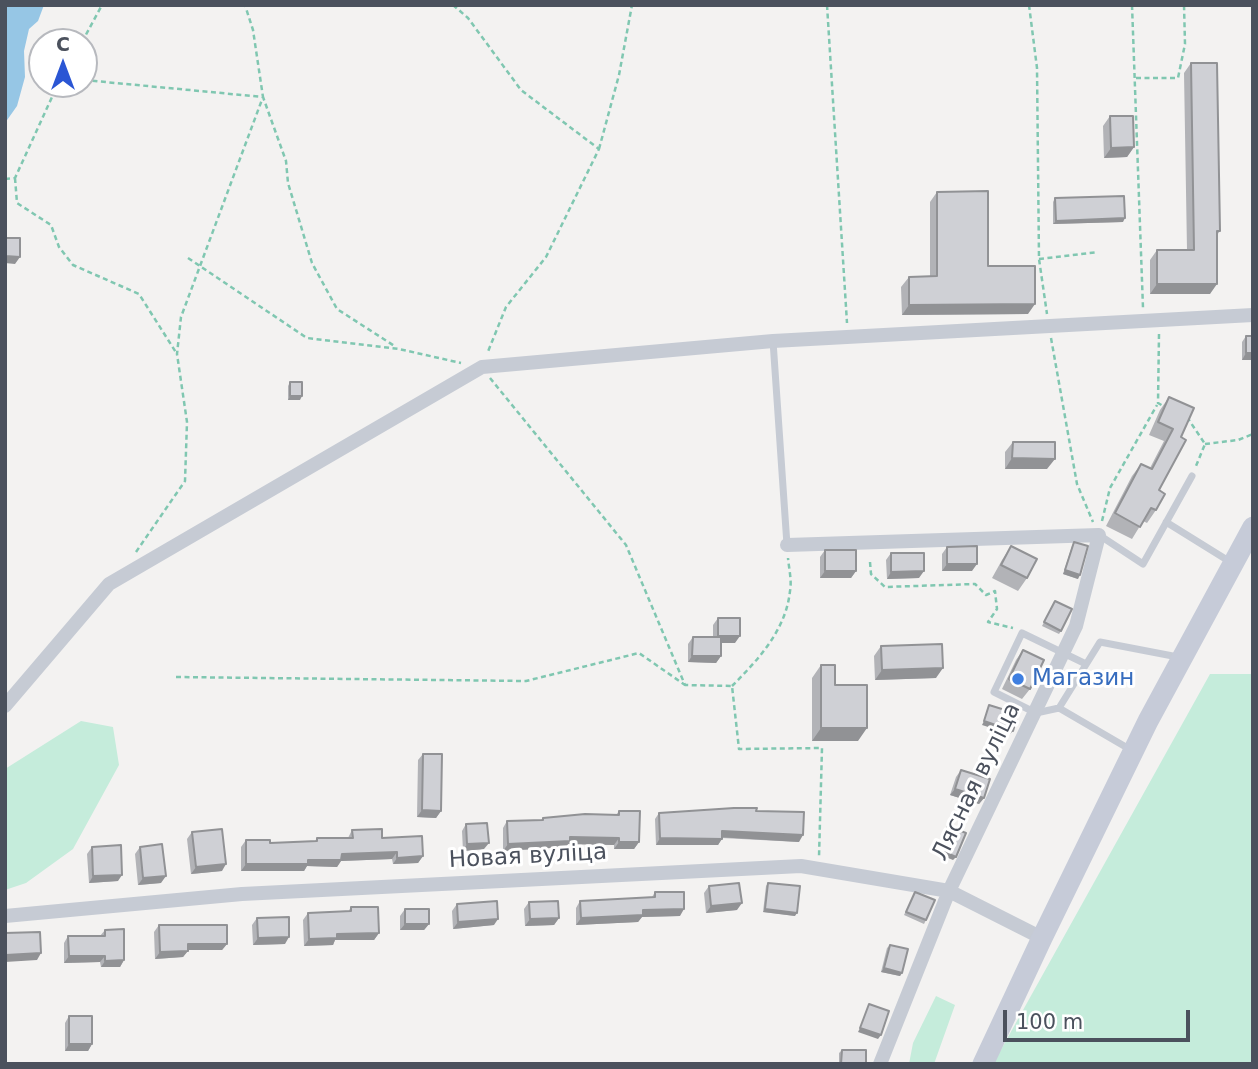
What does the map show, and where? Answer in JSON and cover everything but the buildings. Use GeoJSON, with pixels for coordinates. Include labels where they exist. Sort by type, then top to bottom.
{"type":"FeatureCollection","features":[{"type":"Feature","properties":{"kind":"main road"},"geometry":{"type":"LineString","coordinates":[[984,1064],[1133,752],[1253,527]]}},
{"type":"Feature","properties":{"kind":"street"},"geometry":{"type":"LineString","coordinates":[[5,706],[109,584],[482,367],[773,341],[1253,315]]}},
{"type":"Feature","properties":{"kind":"street"},"geometry":{"type":"LineString","coordinates":[[787,545],[1098,535]]}},
{"type":"Feature","properties":{"kind":"street","name":"Лясная вуліца"},"geometry":{"type":"LineString","coordinates":[[880,1064],[949,891],[1076,626],[1098,535]]}},
{"type":"Feature","properties":{"kind":"street","name":"Новая вуліца"},"geometry":{"type":"LineString","coordinates":[[5,916],[242,894],[801,866],[949,891],[1042,938]]}},
{"type":"Feature","properties":{"kind":"lane"},"geometry":{"type":"LineString","coordinates":[[773,341],[787,545]]}},
{"type":"Feature","properties":{"kind":"lane"},"geometry":{"type":"LineString","coordinates":[[1098,535],[1143,564],[1192,476]]}},
{"type":"Feature","properties":{"kind":"lane"},"geometry":{"type":"LineString","coordinates":[[1166,522],[1233,563]]}},
{"type":"Feature","properties":{"kind":"lane"},"geometry":{"type":"LineString","coordinates":[[1086,664],[1023,633],[993,692],[1036,713],[1059,708],[1133,752]]}},
{"type":"Feature","properties":{"kind":"lane"},"geometry":{"type":"LineString","coordinates":[[1059,708],[1100,642],[1182,658]]}},
{"type":"Feature","properties":{"kind":"path"},"geometry":{"type":"LineString","coordinates":[[90,28],[102,5]]}},
{"type":"Feature","properties":{"kind":"path"},"geometry":{"type":"LineString","coordinates":[[245,5],[253,30],[263,97],[286,161],[288,183],[312,263],[337,309],[399,349]]}},
{"type":"Feature","properties":{"kind":"path"},"geometry":{"type":"LineString","coordinates":[[453,5],[468,18],[521,90],[598,149]]}},
{"type":"Feature","properties":{"kind":"path"},"geometry":{"type":"LineString","coordinates":[[482,367],[506,307],[547,257],[598,149],[619,75],[632,5]]}},
{"type":"Feature","properties":{"kind":"path"},"geometry":{"type":"LineString","coordinates":[[827,5],[848,337]]}},
{"type":"Feature","properties":{"kind":"path"},"geometry":{"type":"LineString","coordinates":[[1029,5],[1037,68],[1040,259],[1049,327],[1077,484],[1098,535]]}},
{"type":"Feature","properties":{"kind":"path"},"geometry":{"type":"LineString","coordinates":[[1132,5],[1143,322]]}},
{"type":"Feature","properties":{"kind":"path"},"geometry":{"type":"LineString","coordinates":[[1134,78],[1178,78],[1185,44],[1184,5]]}},
{"type":"Feature","properties":{"kind":"path"},"geometry":{"type":"LineString","coordinates":[[98,81],[263,97]]}},
{"type":"Feature","properties":{"kind":"path"},"geometry":{"type":"LineString","coordinates":[[131,558],[186,481],[187,422],[177,354],[181,317],[263,97]]}},
{"type":"Feature","properties":{"kind":"path"},"geometry":{"type":"LineString","coordinates":[[52,98],[15,177],[17,203],[51,225],[59,247],[73,265],[139,294],[177,354]]}},
{"type":"Feature","properties":{"kind":"path"},"geometry":{"type":"LineString","coordinates":[[5,179],[15,177]]}},
{"type":"Feature","properties":{"kind":"path"},"geometry":{"type":"LineString","coordinates":[[1040,259],[1098,252]]}},
{"type":"Feature","properties":{"kind":"path"},"geometry":{"type":"LineString","coordinates":[[188,258],[307,338],[399,349],[482,367],[626,545],[685,685]]}},
{"type":"Feature","properties":{"kind":"path"},"geometry":{"type":"LineString","coordinates":[[1098,535],[1110,488],[1158,403],[1159,321]]}},
{"type":"Feature","properties":{"kind":"path"},"geometry":{"type":"LineString","coordinates":[[1158,403],[1168,408]]}},
{"type":"Feature","properties":{"kind":"path"},"geometry":{"type":"LineString","coordinates":[[1179,413],[1189,418],[1205,444]]}},
{"type":"Feature","properties":{"kind":"path"},"geometry":{"type":"LineString","coordinates":[[1205,444],[1238,440],[1253,434]]}},
{"type":"Feature","properties":{"kind":"path"},"geometry":{"type":"LineString","coordinates":[[1192,476],[1205,444]]}},
{"type":"Feature","properties":{"kind":"path"},"geometry":{"type":"LineString","coordinates":[[176,677],[526,681],[639,653],[685,685],[732,686],[760,658],[784,617],[791,590],[787,545]]}},
{"type":"Feature","properties":{"kind":"path"},"geometry":{"type":"LineString","coordinates":[[870,562],[872,575],[885,587],[975,584],[986,595],[995,591],[997,609],[988,622],[1011,627],[1023,633]]}},
{"type":"Feature","properties":{"kind":"path"},"geometry":{"type":"LineString","coordinates":[[732,686],[739,749],[822,748],[818,871]]}},
{"type":"Feature","properties":{"kind":"green space"},"geometry":{"type":"Polygon","coordinates":[[[1210,674],[1253,674],[1253,1064],[993,1064],[1210,674]]]}},
{"type":"Feature","properties":{"kind":"green space"},"geometry":{"type":"Polygon","coordinates":[[[81,721],[113,727],[119,765],[73,849],[26,883],[5,890],[5,769],[81,721]]]}},
{"type":"Feature","properties":{"kind":"green space"},"geometry":{"type":"Polygon","coordinates":[[[936,996],[955,1005],[934,1064],[909,1064],[913,1043],[936,996]]]}},
{"type":"Feature","properties":{"kind":"water"},"geometry":{"type":"Polygon","coordinates":[[[5,5],[44,5],[38,21],[28,28],[24,51],[25,77],[17,106],[5,123],[5,5]]]}},
{"type":"Feature","properties":{"kind":"place","name":"Магазин"},"geometry":{"type":"Point","coordinates":[1018,679]}}]}
